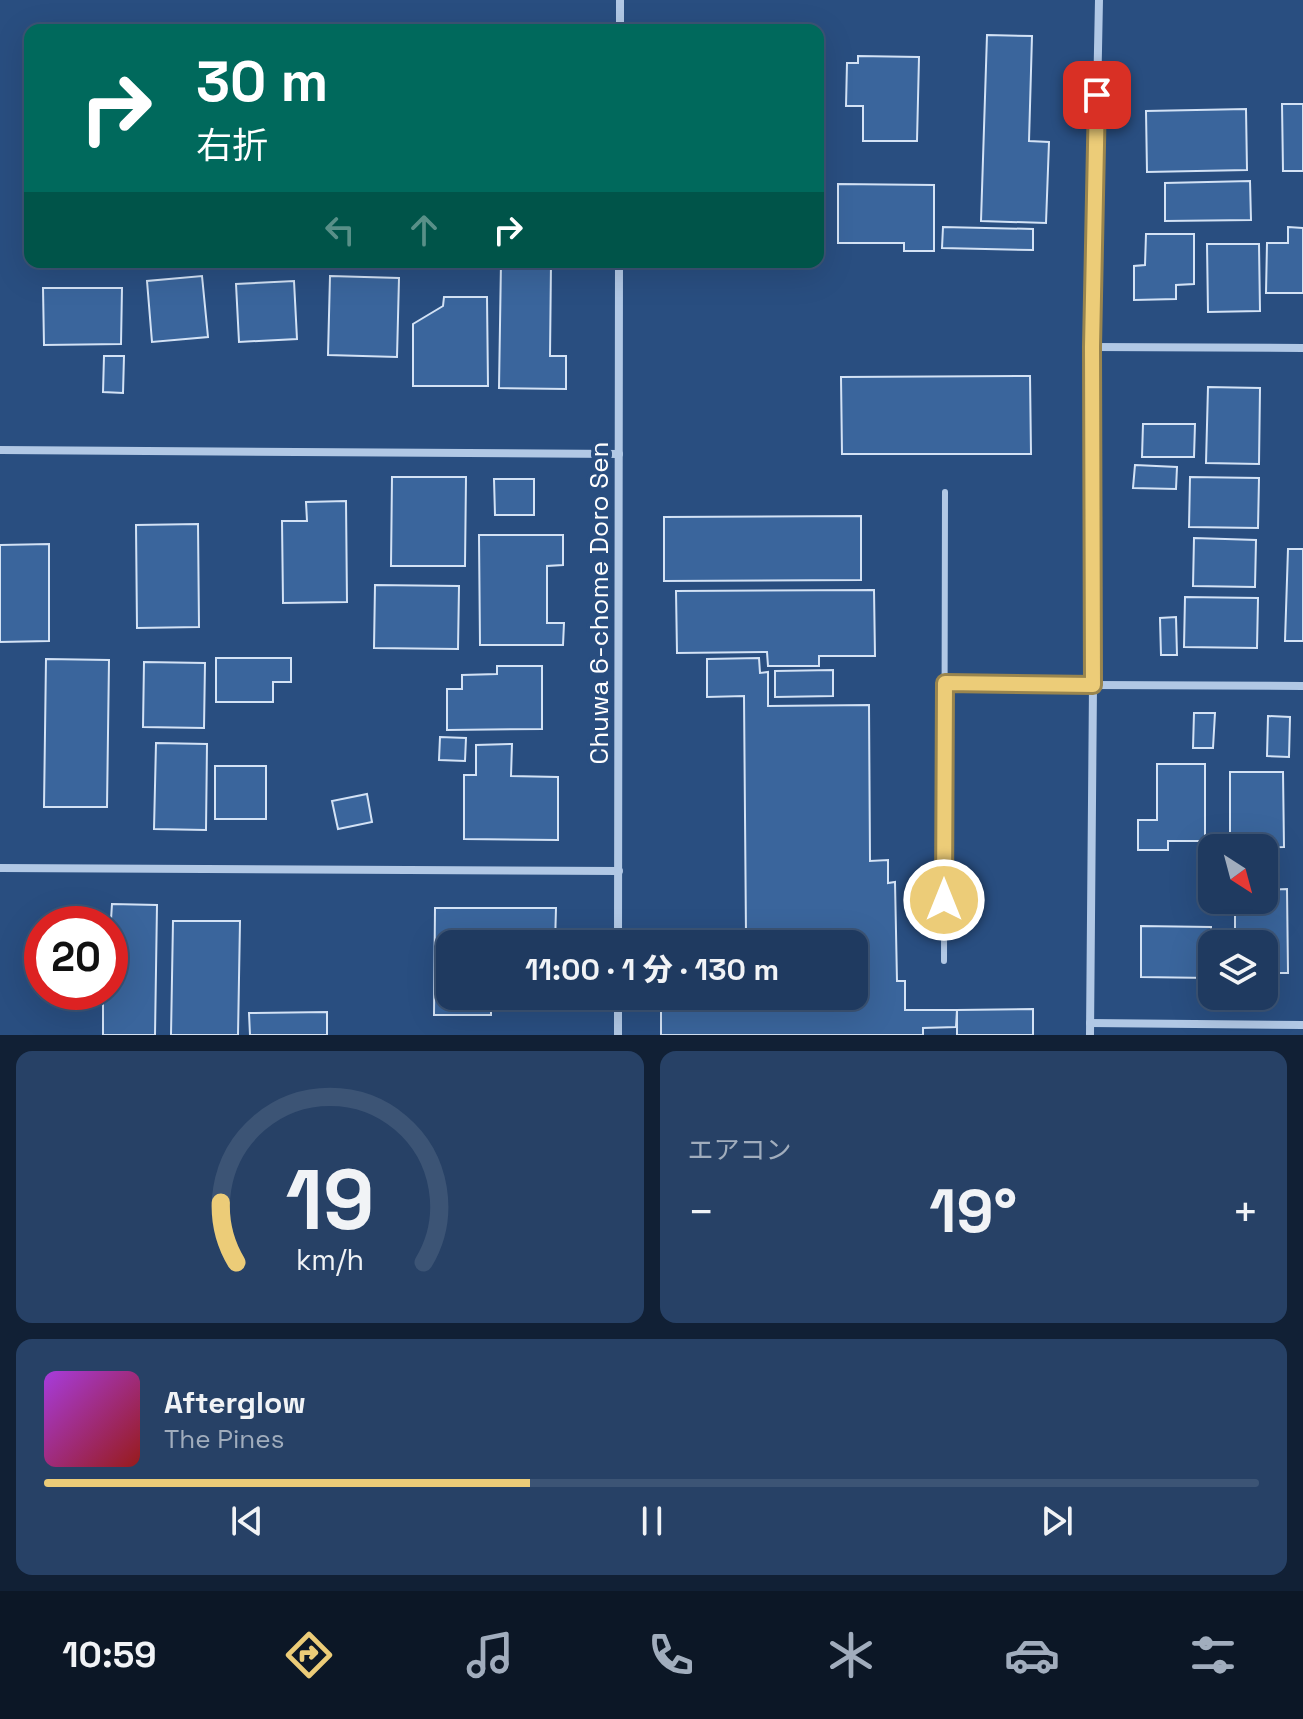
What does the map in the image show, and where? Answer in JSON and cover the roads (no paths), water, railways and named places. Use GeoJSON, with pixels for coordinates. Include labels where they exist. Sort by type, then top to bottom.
{"type":"FeatureCollection","features":[{"type":"Feature","properties":{"kind":"street"},"geometry":{"type":"LineString","coordinates":[[620,0],[620,24]]}},
{"type":"Feature","properties":{"kind":"street"},"geometry":{"type":"LineString","coordinates":[[1090,1035],[1092,347],[1099,0]]}},
{"type":"Feature","properties":{"kind":"street","name":"Chuwa 6-chome Doro Sen"},"geometry":{"type":"LineString","coordinates":[[618,930],[619,268]]}},
{"type":"Feature","properties":{"kind":"street"},"geometry":{"type":"LineString","coordinates":[[1092,347],[1303,348]]}},
{"type":"Feature","properties":{"kind":"street"},"geometry":{"type":"LineString","coordinates":[[0,450],[619,454]]}},
{"type":"Feature","properties":{"kind":"street"},"geometry":{"type":"LineString","coordinates":[[1093,685],[1303,686]]}},
{"type":"Feature","properties":{"kind":"street"},"geometry":{"type":"LineString","coordinates":[[0,868],[619,871]]}},
{"type":"Feature","properties":{"kind":"street"},"geometry":{"type":"LineString","coordinates":[[618,1010],[618,1035]]}},
{"type":"Feature","properties":{"kind":"street"},"geometry":{"type":"LineString","coordinates":[[1090,1023],[1303,1025]]}},
{"type":"Feature","properties":{"kind":"lane"},"geometry":{"type":"LineString","coordinates":[[944,961],[945,492]]}},
{"type":"Feature","properties":{"kind":"lane"},"geometry":{"type":"LineString","coordinates":[[945,683],[1093,685]]}}]}
